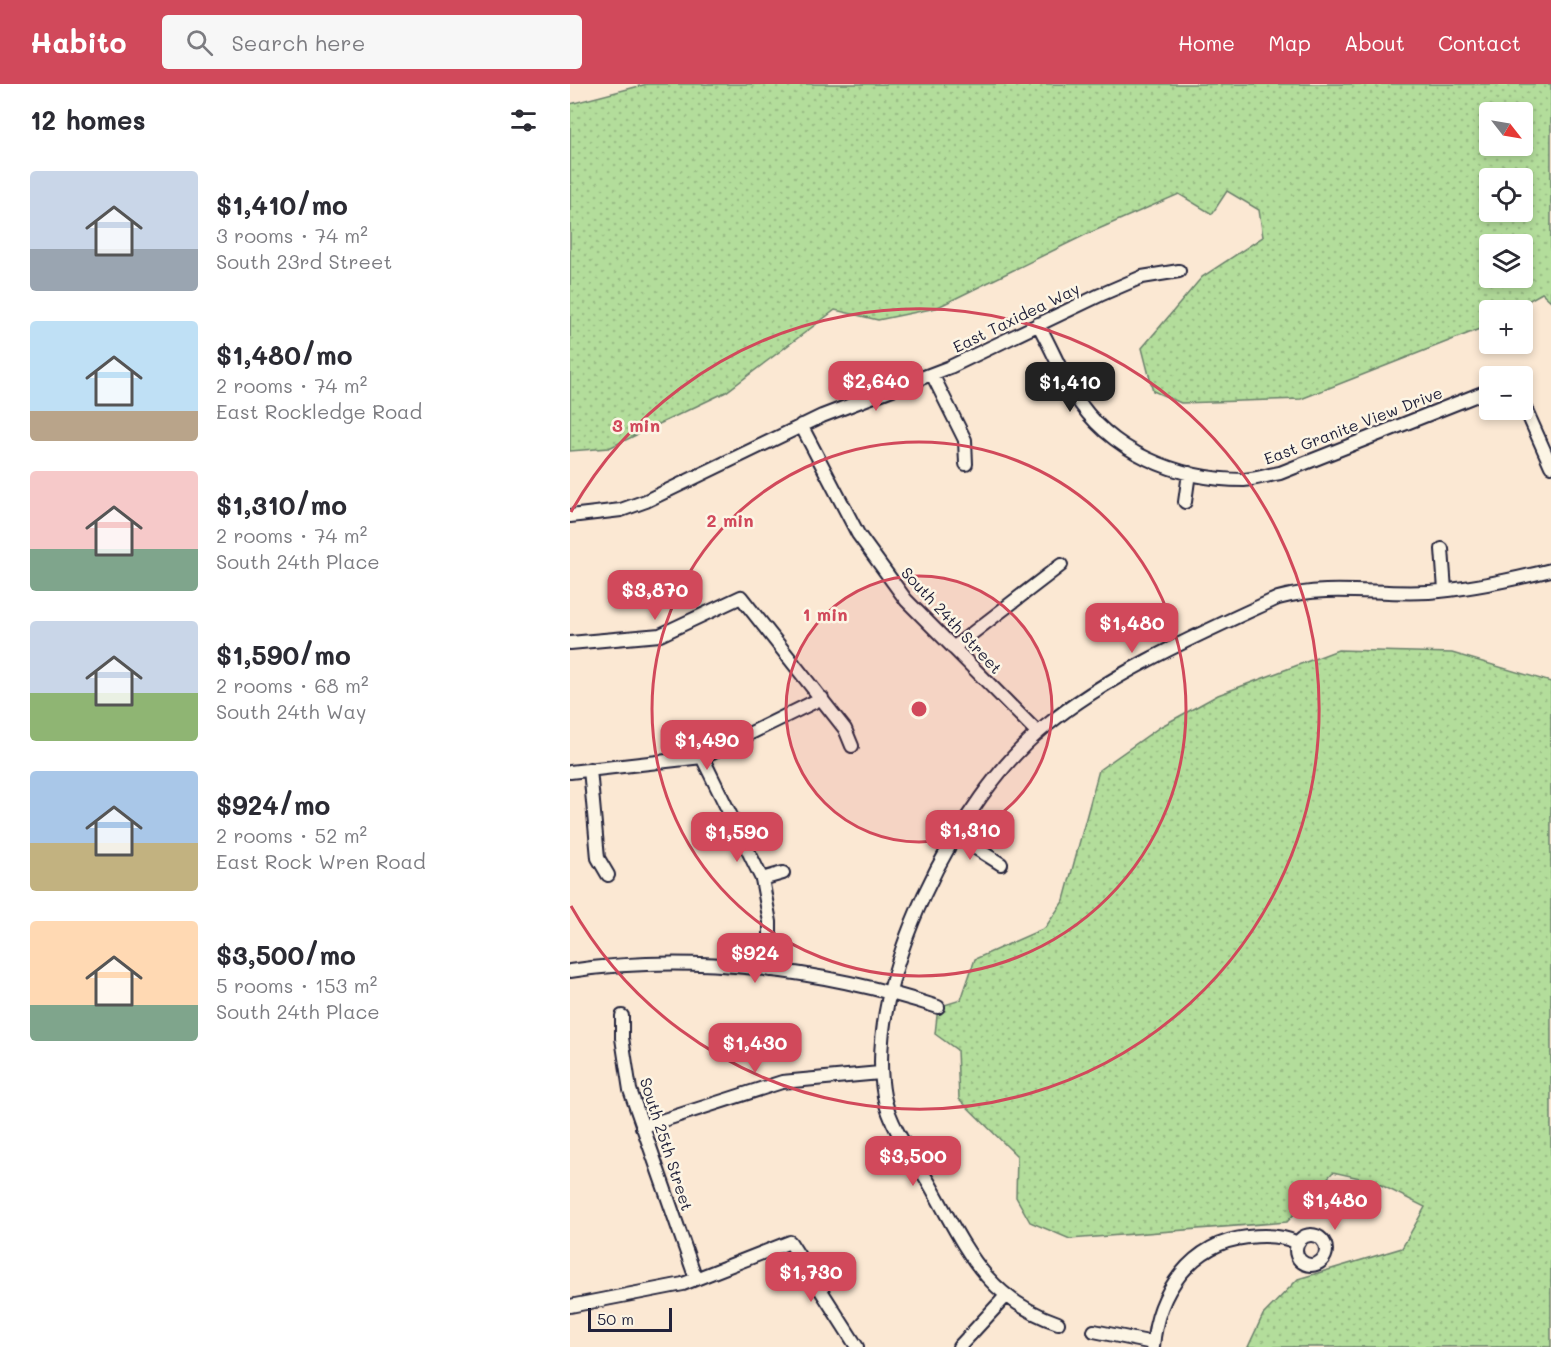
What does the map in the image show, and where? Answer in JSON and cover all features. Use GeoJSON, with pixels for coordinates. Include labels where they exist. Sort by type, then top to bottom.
{"type":"FeatureCollection","features":[{"type":"Feature","properties":{"kind":"street","name":"East Taxidea Way"},"geometry":{"type":"LineString","coordinates":[[570,516],[621,510],[646,501],[801,425],[932,374],[1142,277],[1179,271]]}},
{"type":"Feature","properties":{"kind":"street","name":"East Granite View Drive"},"geometry":{"type":"LineString","coordinates":[[1038,324],[1074,394],[1087,412],[1128,448],[1148,460],[1211,478],[1246,480],[1280,473],[1479,394]]}},
{"type":"Feature","properties":{"kind":"street"},"geometry":{"type":"LineString","coordinates":[[932,374],[965,440],[966,464]]}},
{"type":"Feature","properties":{"kind":"street"},"geometry":{"type":"LineString","coordinates":[[1530,420],[1551,466]]}},
{"type":"Feature","properties":{"kind":"street","name":"South 24th Street"},"geometry":{"type":"LineString","coordinates":[[801,425],[858,534],[906,600],[1038,733]]}},
{"type":"Feature","properties":{"kind":"street"},"geometry":{"type":"LineString","coordinates":[[1185,502],[1190,473]]}},
{"type":"Feature","properties":{"kind":"street"},"geometry":{"type":"LineString","coordinates":[[1442,549],[1445,590]]}},
{"type":"Feature","properties":{"kind":"street"},"geometry":{"type":"LineString","coordinates":[[953,648],[1061,565]]}},
{"type":"Feature","properties":{"kind":"street"},"geometry":{"type":"LineString","coordinates":[[1058,1323],[1023,1309],[986,1279],[899,1133],[884,1100],[880,1073],[880,1045],[891,992],[907,936],[955,834],[1000,773],[1038,733],[1094,692],[1278,598],[1304,591],[1339,589],[1445,590],[1509,581],[1551,570]]}},
{"type":"Feature","properties":{"kind":"street"},"geometry":{"type":"LineString","coordinates":[[570,643],[660,635],[741,597],[822,698],[845,729],[852,746]]}},
{"type":"Feature","properties":{"kind":"street"},"geometry":{"type":"LineString","coordinates":[[570,772],[702,757],[822,698]]}},
{"type":"Feature","properties":{"kind":"street"},"geometry":{"type":"LineString","coordinates":[[702,757],[762,879],[770,922],[770,970]]}},
{"type":"Feature","properties":{"kind":"street"},"geometry":{"type":"LineString","coordinates":[[590,769],[598,858],[608,876]]}},
{"type":"Feature","properties":{"kind":"street"},"geometry":{"type":"LineString","coordinates":[[955,834],[1001,864]]}},
{"type":"Feature","properties":{"kind":"street"},"geometry":{"type":"LineString","coordinates":[[762,879],[783,873]]}},
{"type":"Feature","properties":{"kind":"street"},"geometry":{"type":"LineString","coordinates":[[570,971],[603,966],[692,964],[770,970],[891,992],[938,1007]]}},
{"type":"Feature","properties":{"kind":"street","name":"South 25th Street"},"geometry":{"type":"LineString","coordinates":[[622,1016],[622,1038],[630,1090],[696,1279]]}},
{"type":"Feature","properties":{"kind":"street"},"geometry":{"type":"LineString","coordinates":[[642,1127],[782,1082],[880,1073]]}},
{"type":"Feature","properties":{"kind":"street"},"geometry":{"type":"LineString","coordinates":[[1094,1331],[1153,1345],[1159,1310],[1169,1288],[1184,1267],[1205,1250],[1234,1238],[1265,1235],[1298,1243]]}},
{"type":"Feature","properties":{"kind":"street"},"geometry":{"type":"LineString","coordinates":[[570,1306],[652,1292],[696,1279],[790,1242],[857,1347]]}},
{"type":"Feature","properties":{"kind":"street"},"geometry":{"type":"LineString","coordinates":[[959,1347],[1006,1296]]}},
{"type":"Feature","properties":{"kind":"green space"},"geometry":{"type":"Polygon","coordinates":[[[647,84],[1551,84],[1551,301],[1542,293],[1530,300],[1479,300],[1479,329],[1301,399],[1181,403],[1153,391],[1142,348],[1202,277],[1263,237],[1259,210],[1227,191],[1212,214],[1179,194],[1087,234],[936,308],[878,320],[835,310],[726,392],[609,448],[570,451],[570,104],[647,84]]]}},
{"type":"Feature","properties":{"kind":"green space"},"geometry":{"type":"Polygon","coordinates":[[[1338,650],[1452,653],[1551,682],[1551,1347],[1248,1347],[1263,1315],[1298,1279],[1402,1248],[1425,1207],[1373,1181],[1333,1172],[1287,1222],[1070,1239],[1030,1222],[1016,1197],[1017,1156],[959,1099],[957,1050],[935,1034],[938,1007],[961,1000],[975,959],[1045,928],[1064,900],[1099,770],[1160,727],[1218,695],[1338,650]]]}}]}
